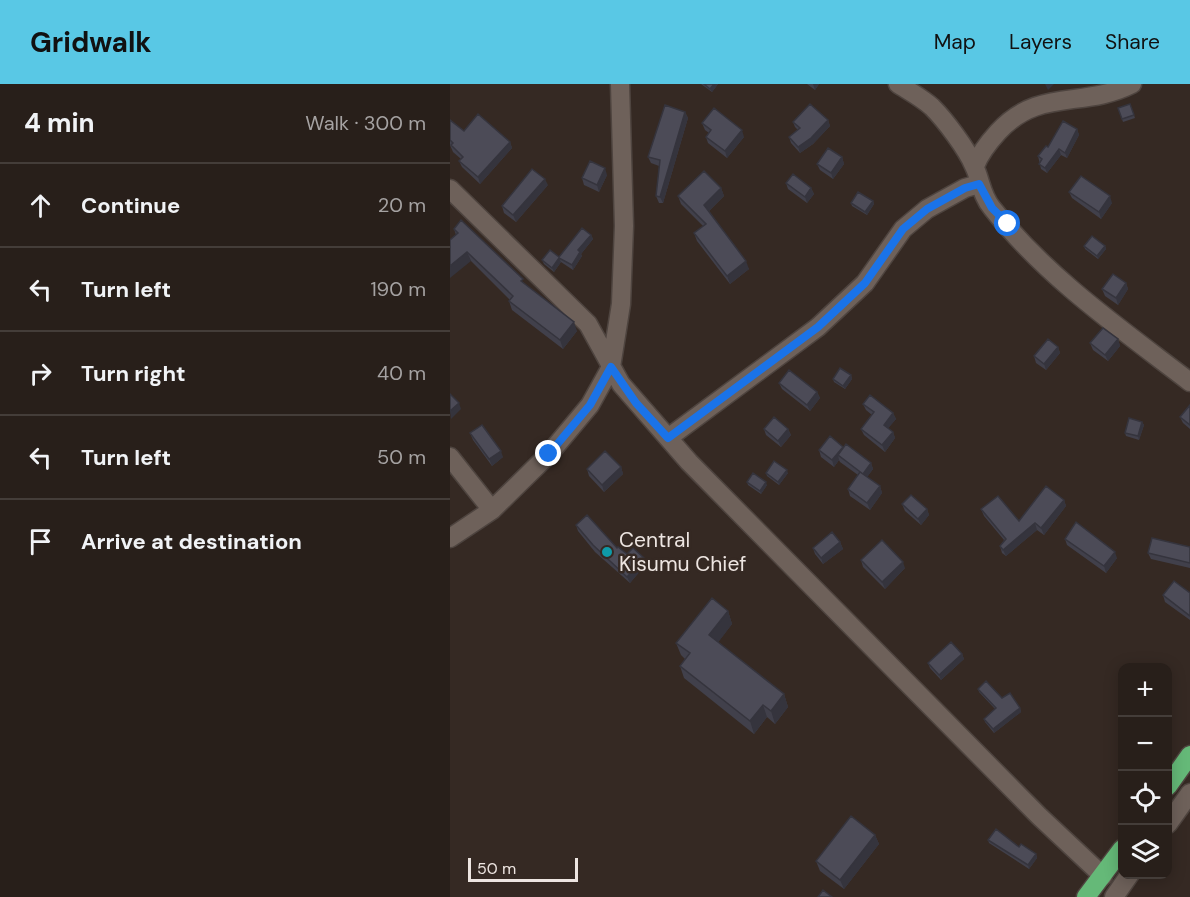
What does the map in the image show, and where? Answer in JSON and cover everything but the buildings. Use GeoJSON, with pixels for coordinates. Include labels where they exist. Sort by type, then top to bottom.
{"type":"FeatureCollection","features":[{"type":"Feature","properties":{"kind":"highway"},"geometry":{"type":"LineString","coordinates":[[1172,779],[1190,755]]}},
{"type":"Feature","properties":{"kind":"highway"},"geometry":{"type":"LineString","coordinates":[[1090,896],[1118,855]]}},
{"type":"Feature","properties":{"kind":"street"},"geometry":{"type":"LineString","coordinates":[[450,538],[492,510],[549,454],[590,405],[611,367],[621,304],[624,226],[620,84]]}},
{"type":"Feature","properties":{"kind":"street"},"geometry":{"type":"LineString","coordinates":[[898,84],[931,106],[977,175],[992,208],[1071,291],[1190,382]]}},
{"type":"Feature","properties":{"kind":"street"},"geometry":{"type":"LineString","coordinates":[[668,438],[818,327],[865,283],[903,229],[927,209],[965,188],[977,175],[981,152],[1021,112],[1053,101],[1095,97],[1132,84]]}},
{"type":"Feature","properties":{"kind":"street"},"geometry":{"type":"LineString","coordinates":[[450,189],[588,324],[611,367],[636,403],[668,438],[1039,816],[1103,876]]}},
{"type":"Feature","properties":{"kind":"street"},"geometry":{"type":"LineString","coordinates":[[450,457],[492,510]]}},
{"type":"Feature","properties":{"kind":"street"},"geometry":{"type":"LineString","coordinates":[[1172,817],[1190,793]]}},
{"type":"Feature","properties":{"kind":"street"},"geometry":{"type":"LineString","coordinates":[[1114,897],[1127,879]]}},
{"type":"Feature","properties":{"kind":"place","name":"Central Kisumu Chief"},"geometry":{"type":"Point","coordinates":[607,552]}},
{"type":"Feature","properties":{"kind":"route"},"geometry":{"type":"LineString","coordinates":[[549,454],[590,405],[611,367],[636,403],[668,438],[818,327],[865,283],[903,229],[927,209],[965,188],[979,184],[992,208],[1008,224]]}}]}
